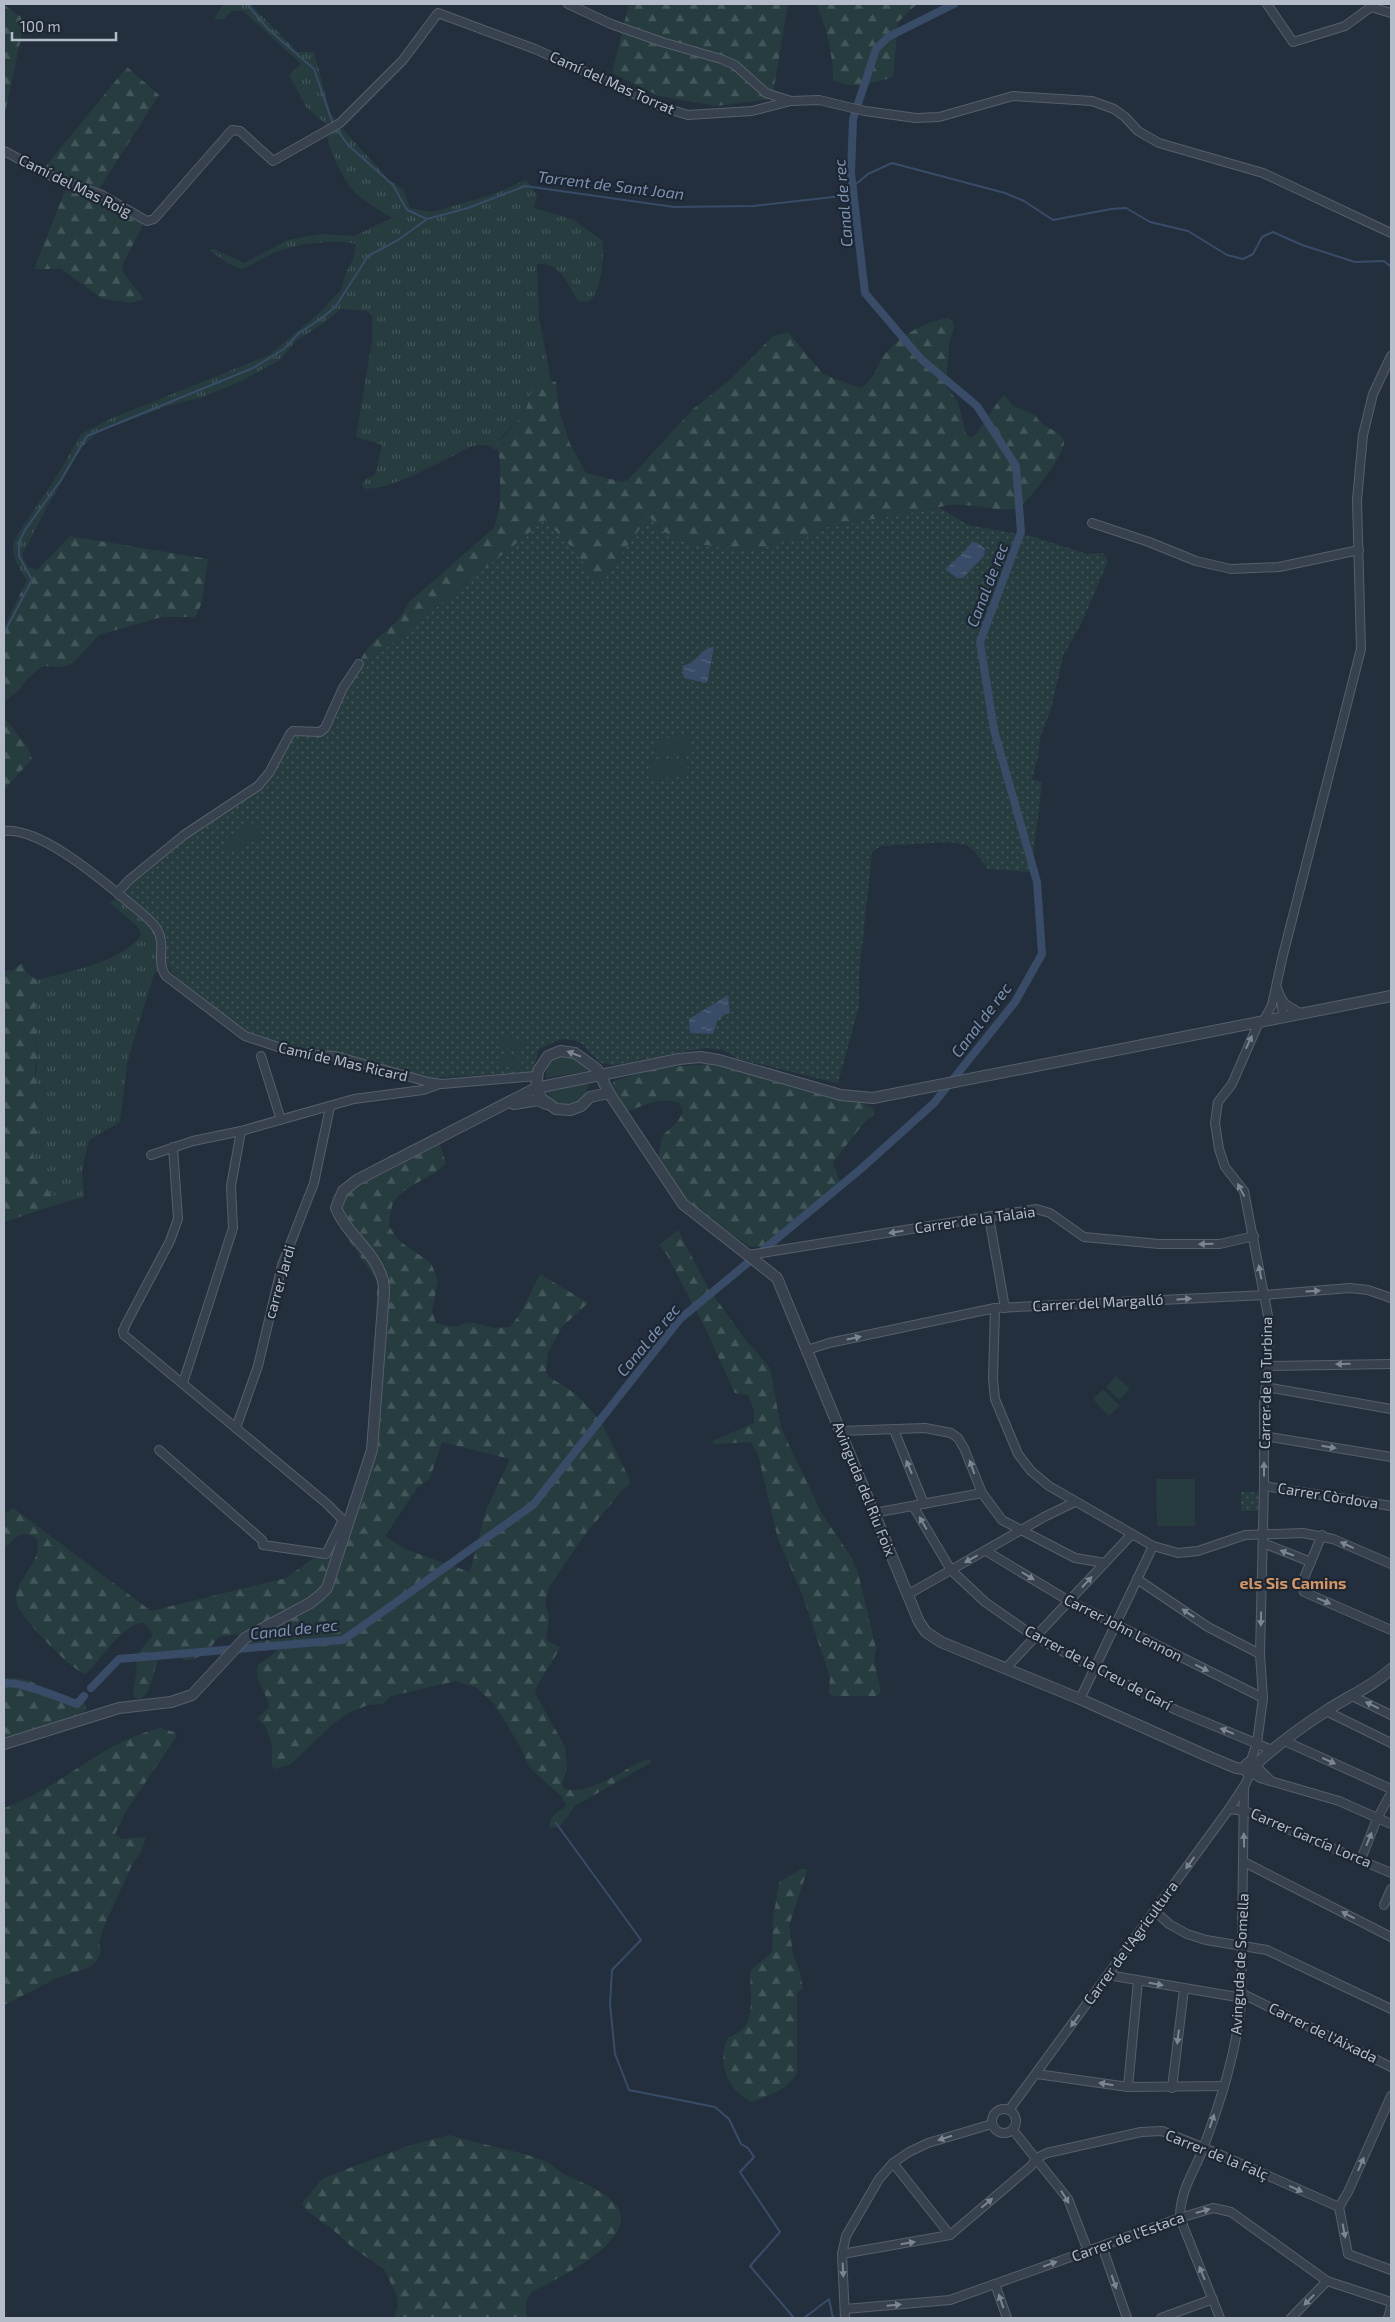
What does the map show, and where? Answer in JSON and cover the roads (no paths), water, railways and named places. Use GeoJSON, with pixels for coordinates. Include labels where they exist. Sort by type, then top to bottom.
{"type":"FeatureCollection","features":[{"type":"Feature","properties":{"kind":"street"},"geometry":{"type":"LineString","coordinates":[[568,4],[611,24],[662,42],[721,58],[735,65],[766,93],[791,101],[819,100],[865,111],[916,118],[939,117],[1013,96],[1092,101],[1114,109],[1125,117],[1138,131],[1160,143],[1264,174],[1391,233]]}},
{"type":"Feature","properties":{"kind":"street"},"geometry":{"type":"LineString","coordinates":[[1267,4],[1293,42],[1345,26],[1371,7],[1391,13]]}},
{"type":"Feature","properties":{"kind":"street","name":"Camí del Mas Torrat"},"geometry":{"type":"LineString","coordinates":[[147,221],[154,220],[232,130],[240,131],[273,161],[340,123],[403,60],[438,13],[535,49],[665,108],[688,115],[752,111],[791,101]]}},
{"type":"Feature","properties":{"kind":"street","name":"Camí del Mas Roig"},"geometry":{"type":"LineString","coordinates":[[4,151],[57,179],[102,195],[147,221]]}},
{"type":"Feature","properties":{"kind":"street","name":"Carrer de la Turbina"},"geometry":{"type":"LineString","coordinates":[[1250,1768],[1257,1743],[1263,1698],[1260,1654],[1264,1539],[1264,1436],[1269,1321],[1244,1192],[1225,1167],[1219,1149],[1215,1123],[1218,1102],[1232,1084],[1262,1021],[1272,1005],[1362,649],[1357,500],[1363,435],[1372,394],[1391,356]]}},
{"type":"Feature","properties":{"kind":"street"},"geometry":{"type":"LineString","coordinates":[[1092,523],[1149,542],[1196,561],[1231,569],[1280,567],[1359,550]]}},
{"type":"Feature","properties":{"kind":"street"},"geometry":{"type":"LineString","coordinates":[[119,895],[119,891],[129,880],[184,835],[258,786],[269,773],[293,731],[320,732],[324,728],[343,688],[359,664]]}},
{"type":"Feature","properties":{"kind":"street","name":"Camí de Mas Ricard"},"geometry":{"type":"LineString","coordinates":[[4,831],[25,833],[68,856],[152,922],[158,931],[162,946],[161,969],[166,976],[245,1036],[299,1054],[335,1056],[428,1082],[442,1084],[536,1076]]}},
{"type":"Feature","properties":{"kind":"street"},"geometry":{"type":"LineString","coordinates":[[1276,987],[1285,1004],[1300,1014]]}},
{"type":"Feature","properties":{"kind":"street"},"geometry":{"type":"LineString","coordinates":[[4,1744],[120,1708],[171,1702],[192,1695],[245,1638],[320,1596],[331,1578],[346,1521],[372,1450],[384,1284],[373,1260],[340,1219],[336,1208],[339,1198],[345,1189],[357,1180],[536,1088],[598,1075],[700,1057],[719,1060],[824,1090],[873,1098],[1391,996]]}},
{"type":"Feature","properties":{"kind":"street"},"geometry":{"type":"LineString","coordinates":[[1281,998],[1283,1017]]}},
{"type":"Feature","properties":{"kind":"street"},"geometry":{"type":"LineString","coordinates":[[1272,1005],[1277,1013],[1283,1017]]}},
{"type":"Feature","properties":{"kind":"street","name":"Avinguda del Riu Foix"},"geometry":{"type":"LineString","coordinates":[[536,1076],[543,1062],[560,1050],[575,1053],[597,1069],[598,1075],[609,1093],[683,1204],[777,1278],[919,1622],[926,1632],[942,1642],[1080,1699],[1205,1755],[1250,1768]]}},
{"type":"Feature","properties":{"kind":"street"},"geometry":{"type":"LineString","coordinates":[[261,1056],[281,1120]]}},
{"type":"Feature","properties":{"kind":"street"},"geometry":{"type":"LineString","coordinates":[[499,1108],[538,1100],[556,1108],[570,1110],[581,1106],[590,1097],[598,1075]]}},
{"type":"Feature","properties":{"kind":"street"},"geometry":{"type":"LineString","coordinates":[[536,1076],[536,1088],[549,1105]]}},
{"type":"Feature","properties":{"kind":"street"},"geometry":{"type":"LineString","coordinates":[[151,1154],[193,1141],[241,1131],[354,1099],[422,1090],[442,1084]]}},
{"type":"Feature","properties":{"kind":"street"},"geometry":{"type":"LineString","coordinates":[[590,1097],[609,1093]]}},
{"type":"Feature","properties":{"kind":"street","name":"carrer Jardi"},"geometry":{"type":"LineString","coordinates":[[236,1428],[252,1387],[282,1265],[314,1183],[330,1107]]}},
{"type":"Feature","properties":{"kind":"street"},"geometry":{"type":"LineString","coordinates":[[183,1383],[233,1228],[231,1186],[241,1131]]}},
{"type":"Feature","properties":{"kind":"street"},"geometry":{"type":"LineString","coordinates":[[173,1148],[178,1219],[170,1241],[123,1330],[124,1335],[326,1502],[346,1521]]}},
{"type":"Feature","properties":{"kind":"street","name":"Carrer de la Talaia"},"geometry":{"type":"LineString","coordinates":[[749,1255],[1036,1209],[1050,1213],[1084,1237],[1159,1244],[1220,1244],[1254,1236]]}},
{"type":"Feature","properties":{"kind":"street"},"geometry":{"type":"LineString","coordinates":[[989,1217],[1005,1308]]}},
{"type":"Feature","properties":{"kind":"street","name":"Carrer del Margalló"},"geometry":{"type":"LineString","coordinates":[[807,1350],[829,1343],[995,1308],[1265,1295],[1350,1288],[1368,1290],[1391,1298]]}},
{"type":"Feature","properties":{"kind":"street"},"geometry":{"type":"LineString","coordinates":[[995,1308],[993,1379],[995,1399],[1018,1454],[1031,1471],[1049,1486],[1153,1546],[1178,1553],[1198,1551],[1245,1535],[1264,1539],[1312,1562]]}},
{"type":"Feature","properties":{"kind":"street"},"geometry":{"type":"LineString","coordinates":[[1268,1366],[1391,1364]]}},
{"type":"Feature","properties":{"kind":"street"},"geometry":{"type":"LineString","coordinates":[[1266,1387],[1391,1409]]}},
{"type":"Feature","properties":{"kind":"street"},"geometry":{"type":"LineString","coordinates":[[840,1431],[925,1428],[938,1429],[950,1433],[958,1438],[964,1448],[982,1493],[1002,1520],[1075,1558],[1105,1563]]}},
{"type":"Feature","properties":{"kind":"street"},"geometry":{"type":"LineString","coordinates":[[894,1430],[924,1504]]}},
{"type":"Feature","properties":{"kind":"street"},"geometry":{"type":"LineString","coordinates":[[1264,1436],[1391,1457]]}},
{"type":"Feature","properties":{"kind":"street"},"geometry":{"type":"LineString","coordinates":[[159,1450],[262,1540],[263,1545],[326,1554],[346,1521]]}},
{"type":"Feature","properties":{"kind":"street","name":"Carrer Còrdova"},"geometry":{"type":"LineString","coordinates":[[1264,1486],[1391,1506]]}},
{"type":"Feature","properties":{"kind":"street"},"geometry":{"type":"LineString","coordinates":[[874,1513],[982,1493]]}},
{"type":"Feature","properties":{"kind":"street"},"geometry":{"type":"LineString","coordinates":[[908,1594],[1075,1502]]}},
{"type":"Feature","properties":{"kind":"street","name":"Carrer de la Creu de Garí"},"geometry":{"type":"LineString","coordinates":[[913,1506],[951,1570],[985,1602],[1035,1637],[1176,1710],[1257,1743],[1270,1752]]}},
{"type":"Feature","properties":{"kind":"street"},"geometry":{"type":"LineString","coordinates":[[1264,1539],[1303,1533],[1322,1535],[1391,1564]]}},
{"type":"Feature","properties":{"kind":"street"},"geometry":{"type":"LineString","coordinates":[[1006,1668],[1132,1534]]}},
{"type":"Feature","properties":{"kind":"street"},"geometry":{"type":"LineString","coordinates":[[1322,1535],[1301,1585],[1304,1592],[1391,1630]]}},
{"type":"Feature","properties":{"kind":"street"},"geometry":{"type":"LineString","coordinates":[[1080,1699],[1153,1546]]}},
{"type":"Feature","properties":{"kind":"street","name":"Carrer John Lennon"},"geometry":{"type":"LineString","coordinates":[[986,1550],[1069,1601],[1263,1698]]}},
{"type":"Feature","properties":{"kind":"street"},"geometry":{"type":"LineString","coordinates":[[1137,1579],[1208,1627],[1260,1654]]}},
{"type":"Feature","properties":{"kind":"street"},"geometry":{"type":"LineString","coordinates":[[1391,1669],[1380,1680],[1326,1710],[1250,1768],[1260,1778],[1269,1779],[1338,1801],[1391,1824]]}},
{"type":"Feature","properties":{"kind":"street"},"geometry":{"type":"LineString","coordinates":[[1352,1696],[1391,1715]]}},
{"type":"Feature","properties":{"kind":"street"},"geometry":{"type":"LineString","coordinates":[[1326,1710],[1391,1743]]}},
{"type":"Feature","properties":{"kind":"street"},"geometry":{"type":"LineString","coordinates":[[1286,1740],[1391,1789]]}},
{"type":"Feature","properties":{"kind":"street","name":"Carrer de l'Agricultura"},"geometry":{"type":"LineString","coordinates":[[1009,2110],[1230,1809],[1243,1787],[1250,1768]]}},
{"type":"Feature","properties":{"kind":"street","name":"Avinguda de Somella"},"geometry":{"type":"LineString","coordinates":[[1220,2318],[1180,2218],[1180,2201],[1204,2147],[1238,2037],[1241,1996],[1244,1787],[1250,1768]]}},
{"type":"Feature","properties":{"kind":"street"},"geometry":{"type":"LineString","coordinates":[[1361,1858],[1377,1819],[1391,1793]]}},
{"type":"Feature","properties":{"kind":"street","name":"Carrer García Lorca"},"geometry":{"type":"LineString","coordinates":[[1230,1809],[1245,1810],[1391,1872]]}},
{"type":"Feature","properties":{"kind":"street"},"geometry":{"type":"LineString","coordinates":[[1244,1862],[1391,1937]]}},
{"type":"Feature","properties":{"kind":"street"},"geometry":{"type":"LineString","coordinates":[[1384,1906],[1391,1889]]}},
{"type":"Feature","properties":{"kind":"street"},"geometry":{"type":"LineString","coordinates":[[1155,1911],[1169,1924],[1186,1934],[1206,1940],[1267,1950],[1391,2009]]}},
{"type":"Feature","properties":{"kind":"street","name":"Carrer de l'Aixada"},"geometry":{"type":"LineString","coordinates":[[1108,1974],[1184,1989],[1245,1995],[1391,2067]]}},
{"type":"Feature","properties":{"kind":"street"},"geometry":{"type":"LineString","coordinates":[[1128,2088],[1138,1981]]}},
{"type":"Feature","properties":{"kind":"street"},"geometry":{"type":"LineString","coordinates":[[1172,2088],[1184,1989]]}},
{"type":"Feature","properties":{"kind":"street"},"geometry":{"type":"LineString","coordinates":[[1037,2074],[1128,2088],[1224,2086]]}},
{"type":"Feature","properties":{"kind":"street"},"geometry":{"type":"LineString","coordinates":[[1391,2096],[1348,2192],[1339,2207],[1348,2254],[1391,2270]]}},
{"type":"Feature","properties":{"kind":"street"},"geometry":{"type":"LineString","coordinates":[[992,2124],[996,2112],[1005,2109],[1009,2110],[1016,2118],[1014,2130],[1068,2199],[1088,2251]]}},
{"type":"Feature","properties":{"kind":"street"},"geometry":{"type":"LineString","coordinates":[[992,2124],[1001,2133],[1008,2133],[1014,2130]]}},
{"type":"Feature","properties":{"kind":"street"},"geometry":{"type":"LineString","coordinates":[[845,2318],[842,2254],[846,2236],[879,2179],[893,2163],[909,2152],[928,2143],[992,2124]]}},
{"type":"Feature","properties":{"kind":"street","name":"Carrer de la Falç"},"geometry":{"type":"LineString","coordinates":[[1037,2158],[1047,2153],[1141,2132],[1162,2131],[1204,2147],[1339,2207]]}},
{"type":"Feature","properties":{"kind":"street"},"geometry":{"type":"LineString","coordinates":[[842,2254],[950,2235],[1031,2166],[1037,2158]]}},
{"type":"Feature","properties":{"kind":"street"},"geometry":{"type":"LineString","coordinates":[[893,2163],[950,2235]]}},
{"type":"Feature","properties":{"kind":"street","name":"Carrer de l'Estaca"},"geometry":{"type":"LineString","coordinates":[[845,2309],[950,2300],[1213,2208],[1231,2212],[1327,2281],[1391,2302]]}},
{"type":"Feature","properties":{"kind":"street"},"geometry":{"type":"LineString","coordinates":[[1102,2246],[1127,2318]]}},
{"type":"Feature","properties":{"kind":"street"},"geometry":{"type":"LineString","coordinates":[[1291,2318],[1327,2281]]}},
{"type":"Feature","properties":{"kind":"street"},"geometry":{"type":"LineString","coordinates":[[995,2284],[1007,2318]]}},
{"type":"Feature","properties":{"kind":"street"},"geometry":{"type":"LineString","coordinates":[[1161,2318],[1213,2299]]}},
{"type":"Feature","properties":{"kind":"street"},"geometry":{"type":"LineString","coordinates":[[1388,2318],[1391,2307]]}},
{"type":"Feature","properties":{"kind":"water"},"geometry":{"type":"Polygon","coordinates":[[[972,542],[978,543],[985,549],[984,556],[963,578],[957,578],[945,569],[972,542]]]}},
{"type":"Feature","properties":{"kind":"water"},"geometry":{"type":"Polygon","coordinates":[[[714,647],[707,683],[684,678],[682,666],[692,662],[705,650],[714,647]]]}},
{"type":"Feature","properties":{"kind":"water"},"geometry":{"type":"Polygon","coordinates":[[[728,995],[730,1013],[723,1015],[720,1020],[718,1019],[713,1034],[690,1033],[689,1019],[728,995]]]}},
{"type":"Feature","properties":{"kind":"waterway","name":"Torrent de Sant Joan"},"geometry":{"type":"LineString","coordinates":[[247,4],[268,29],[314,69],[333,124]]}},
{"type":"Feature","properties":{"kind":"waterway","name":"Canal de rec"},"geometry":{"type":"LineString","coordinates":[[91,1688],[119,1659],[343,1640],[533,1505],[680,1319],[862,1168],[934,1103],[1015,1002],[1042,954],[1037,882],[994,730],[980,642],[1021,532],[1016,466],[977,406],[921,359],[865,293],[851,173],[853,119],[876,49],[888,37],[954,4]]}},
{"type":"Feature","properties":{"kind":"waterway","name":"Torrent de Sant Joan"},"geometry":{"type":"LineString","coordinates":[[336,128],[348,145],[393,185],[407,210],[427,219],[468,208],[525,186],[674,207],[754,206],[842,196],[868,174],[892,163],[1005,193],[1024,201],[1053,220],[1126,208],[1150,222],[1188,231],[1227,255],[1243,259],[1253,254],[1262,237],[1273,232],[1302,245],[1355,262],[1384,261],[1391,267]]}},
{"type":"Feature","properties":{"kind":"waterway"},"geometry":{"type":"LineString","coordinates":[[4,633],[32,580],[19,556],[19,542],[25,530],[61,480],[87,436],[253,368],[284,349],[299,333],[336,306],[368,256],[398,240],[427,219]]}},
{"type":"Feature","properties":{"kind":"waterway","name":"Canal de rec"},"geometry":{"type":"LineString","coordinates":[[4,1684],[10,1683],[29,1687],[77,1704],[84,1696]]}},
{"type":"Feature","properties":{"kind":"waterway"},"geometry":{"type":"LineString","coordinates":[[556,1823],[641,1940],[612,1970],[610,2004],[615,2054],[629,2090],[715,2107],[729,2119],[741,2144],[748,2148],[754,2157],[740,2172],[780,2232],[750,2266],[794,2318]]}},
{"type":"Feature","properties":{"kind":"waterway"},"geometry":{"type":"LineString","coordinates":[[804,2318],[829,2299],[833,2318]]}},
{"type":"Feature","properties":{"kind":"district","name":"els Sis Camins"},"geometry":{"type":"Point","coordinates":[1293,1583]}}]}
